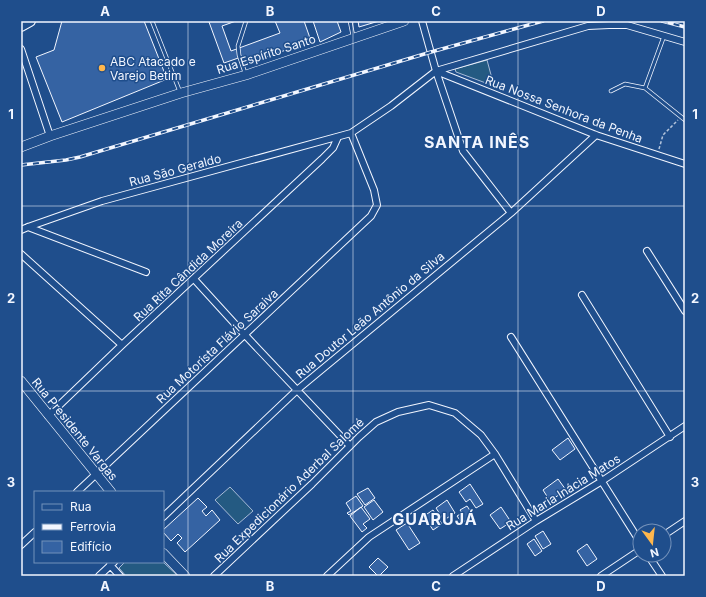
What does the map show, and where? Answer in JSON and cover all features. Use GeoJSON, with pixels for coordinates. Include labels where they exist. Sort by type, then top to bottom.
{"type":"FeatureCollection","features":[{"type":"Feature","properties":{"kind":"main road"},"geometry":{"type":"LineString","coordinates":[[21,26],[30,21]]}},
{"type":"Feature","properties":{"kind":"street","name":"Rua Espírito Santo"},"geometry":{"type":"LineString","coordinates":[[21,147],[50,136],[181,93],[246,74],[404,21]]}},
{"type":"Feature","properties":{"kind":"street"},"geometry":{"type":"LineString","coordinates":[[422,21],[436,71],[463,151],[511,213]]}},
{"type":"Feature","properties":{"kind":"street"},"geometry":{"type":"LineString","coordinates":[[436,71],[588,26],[627,25],[685,42]]}},
{"type":"Feature","properties":{"kind":"street"},"geometry":{"type":"LineString","coordinates":[[21,49],[50,136]]}},
{"type":"Feature","properties":{"kind":"street","name":"Rua São Geraldo"},"geometry":{"type":"LineString","coordinates":[[21,230],[102,201],[351,133],[391,106],[436,71]]}},
{"type":"Feature","properties":{"kind":"street","name":"Rua Nossa Senhora da Penha"},"geometry":{"type":"LineString","coordinates":[[436,71],[596,135],[685,164]]}},
{"type":"Feature","properties":{"kind":"street","name":"Rua Motorista Flávio Saraiva"},"geometry":{"type":"LineString","coordinates":[[78,491],[371,216],[377,205],[374,190],[351,133]]}},
{"type":"Feature","properties":{"kind":"street","name":"Rua Doutor Leão Antônio da Silva"},"geometry":{"type":"LineString","coordinates":[[164,516],[297,390],[511,213],[596,135]]}},
{"type":"Feature","properties":{"kind":"street","name":"Rua Rita Cândida Moreira"},"geometry":{"type":"LineString","coordinates":[[48,416],[333,148],[338,137]]}},
{"type":"Feature","properties":{"kind":"street"},"geometry":{"type":"LineString","coordinates":[[28,227],[146,272]]}},
{"type":"Feature","properties":{"kind":"street"},"geometry":{"type":"LineString","coordinates":[[647,251],[685,311]]}},
{"type":"Feature","properties":{"kind":"street"},"geometry":{"type":"LineString","coordinates":[[21,254],[122,345]]}},
{"type":"Feature","properties":{"kind":"street"},"geometry":{"type":"LineString","coordinates":[[194,279],[350,446]]}},
{"type":"Feature","properties":{"kind":"street"},"geometry":{"type":"LineString","coordinates":[[582,295],[670,437]]}},
{"type":"Feature","properties":{"kind":"street"},"geometry":{"type":"LineString","coordinates":[[511,337],[632,529]]}},
{"type":"Feature","properties":{"kind":"street","name":"Rua Presidente Vargas"},"geometry":{"type":"LineString","coordinates":[[21,381],[110,491]]}},
{"type":"Feature","properties":{"kind":"street","name":"Rua Expedicionário Aderbal Salomé"},"geometry":{"type":"LineString","coordinates":[[214,576],[376,422],[398,412],[429,405],[455,413],[481,435],[495,454],[536,521]]}},
{"type":"Feature","properties":{"kind":"street","name":"Rua Maria Inácia Matos"},"geometry":{"type":"LineString","coordinates":[[453,576],[685,426]]}},
{"type":"Feature","properties":{"kind":"street"},"geometry":{"type":"LineString","coordinates":[[327,576],[369,537],[495,454]]}},
{"type":"Feature","properties":{"kind":"street"},"geometry":{"type":"LineString","coordinates":[[672,529],[685,521]]}},
{"type":"Feature","properties":{"kind":"street"},"geometry":{"type":"LineString","coordinates":[[21,545],[34,533]]}},
{"type":"Feature","properties":{"kind":"street"},"geometry":{"type":"LineString","coordinates":[[164,554],[185,576]]}},
{"type":"Feature","properties":{"kind":"street"},"geometry":{"type":"LineString","coordinates":[[601,576],[632,555]]}},
{"type":"Feature","properties":{"kind":"street"},"geometry":{"type":"LineString","coordinates":[[653,563],[662,576]]}},
{"type":"Feature","properties":{"kind":"street"},"geometry":{"type":"LineString","coordinates":[[99,576],[112,564],[120,576]]}},
{"type":"Feature","properties":{"kind":"lane"},"geometry":{"type":"LineString","coordinates":[[152,21],[181,93]]}},
{"type":"Feature","properties":{"kind":"lane"},"geometry":{"type":"LineString","coordinates":[[246,21],[238,46],[239,55],[246,74]]}},
{"type":"Feature","properties":{"kind":"lane"},"geometry":{"type":"LineString","coordinates":[[350,21],[354,38]]}},
{"type":"Feature","properties":{"kind":"lane"},"geometry":{"type":"LineString","coordinates":[[645,88],[664,36]]}},
{"type":"Feature","properties":{"kind":"lane"},"geometry":{"type":"LineString","coordinates":[[611,91],[625,84],[645,88],[685,120]]}},
{"type":"Feature","properties":{"kind":"path"},"geometry":{"type":"LineString","coordinates":[[657,156],[663,136],[681,117]]}},
{"type":"Feature","properties":{"kind":"shaded area"},"geometry":{"type":"Polygon","coordinates":[[[487,60],[494,86],[456,72],[455,69],[487,60]]]}},
{"type":"Feature","properties":{"kind":"shaded area"},"geometry":{"type":"Polygon","coordinates":[[[230,487],[253,511],[238,524],[215,500],[230,487]]]}},
{"type":"Feature","properties":{"kind":"shaded area"},"geometry":{"type":"Polygon","coordinates":[[[124,563],[164,563],[178,576],[126,576],[119,568],[124,563]]]}},
{"type":"Feature","properties":{"kind":"building","name":"ABC Atacado e Varejo Betim"},"geometry":{"type":"Polygon","coordinates":[[[62,21],[144,21],[167,79],[62,122],[36,57],[54,50],[62,21]]]}},
{"type":"Feature","properties":{"kind":"building"},"geometry":{"type":"Polygon","coordinates":[[[236,21],[222,26],[231,51],[280,33],[275,21],[304,21],[311,41],[247,64],[244,56],[224,63],[209,22],[236,21]]]}},
{"type":"Feature","properties":{"kind":"building"},"geometry":{"type":"Polygon","coordinates":[[[313,21],[337,21],[341,32],[320,42],[313,21]]]}},
{"type":"Feature","properties":{"kind":"building"},"geometry":{"type":"Polygon","coordinates":[[[358,21],[379,21],[359,27],[358,21]]]}},
{"type":"Feature","properties":{"kind":"building"},"geometry":{"type":"Polygon","coordinates":[[[568,438],[575,449],[560,460],[552,450],[568,438]]]}},
{"type":"Feature","properties":{"kind":"building"},"geometry":{"type":"Polygon","coordinates":[[[558,479],[566,490],[550,501],[543,490],[558,479]]]}},
{"type":"Feature","properties":{"kind":"building"},"geometry":{"type":"Polygon","coordinates":[[[470,484],[483,504],[476,508],[470,499],[466,502],[459,492],[470,484]]]}},
{"type":"Feature","properties":{"kind":"building"},"geometry":{"type":"Polygon","coordinates":[[[368,488],[375,498],[365,505],[357,494],[368,488]]]}},
{"type":"Feature","properties":{"kind":"building"},"geometry":{"type":"Polygon","coordinates":[[[356,496],[363,506],[349,515],[347,513],[351,511],[346,503],[356,496]]]}},
{"type":"Feature","properties":{"kind":"building"},"geometry":{"type":"Polygon","coordinates":[[[198,498],[207,507],[202,511],[206,516],[212,510],[220,520],[185,552],[177,543],[182,538],[178,534],[171,541],[164,533],[164,529],[198,498]]]}},
{"type":"Feature","properties":{"kind":"building"},"geometry":{"type":"Polygon","coordinates":[[[374,500],[383,512],[373,520],[364,507],[374,500]]]}},
{"type":"Feature","properties":{"kind":"building"},"geometry":{"type":"Polygon","coordinates":[[[447,500],[455,513],[444,520],[436,508],[447,500]]]}},
{"type":"Feature","properties":{"kind":"building"},"geometry":{"type":"Polygon","coordinates":[[[467,506],[473,515],[462,523],[457,516],[462,513],[460,510],[467,506]]]}},
{"type":"Feature","properties":{"kind":"building"},"geometry":{"type":"Polygon","coordinates":[[[361,507],[370,519],[363,524],[367,528],[362,532],[350,516],[361,507]]]}},
{"type":"Feature","properties":{"kind":"building"},"geometry":{"type":"Polygon","coordinates":[[[501,507],[511,522],[500,529],[490,515],[501,507]]]}},
{"type":"Feature","properties":{"kind":"building"},"geometry":{"type":"Polygon","coordinates":[[[433,510],[442,524],[433,530],[424,516],[433,510]]]}},
{"type":"Feature","properties":{"kind":"building"},"geometry":{"type":"Polygon","coordinates":[[[407,523],[420,543],[409,550],[396,530],[407,523]]]}},
{"type":"Feature","properties":{"kind":"building"},"geometry":{"type":"Polygon","coordinates":[[[543,531],[551,544],[543,549],[535,536],[543,531]]]}},
{"type":"Feature","properties":{"kind":"building"},"geometry":{"type":"Polygon","coordinates":[[[534,539],[542,551],[535,556],[527,544],[534,539]]]}},
{"type":"Feature","properties":{"kind":"building"},"geometry":{"type":"Polygon","coordinates":[[[587,544],[597,559],[587,566],[577,551],[587,544]]]}},
{"type":"Feature","properties":{"kind":"building"},"geometry":{"type":"Polygon","coordinates":[[[378,558],[388,567],[379,576],[369,567],[378,558]]]}},
{"type":"Feature","properties":{"kind":"railway"},"geometry":{"type":"LineString","coordinates":[[21,165],[80,157],[431,52],[543,21]]}},
{"type":"Feature","properties":{"kind":"railway"},"geometry":{"type":"LineString","coordinates":[[662,21],[685,27]]}},
{"type":"Feature","properties":{"kind":"place","name":"ABC Atacado e Varejo Betim"},"geometry":{"type":"Point","coordinates":[102,68]}},
{"type":"Feature","properties":{"kind":"district","name":"SANTA INÊS"},"geometry":{"type":"Point","coordinates":[477,142]}},
{"type":"Feature","properties":{"kind":"district","name":"GUARUJÁ"},"geometry":{"type":"Point","coordinates":[435,519]}}]}
